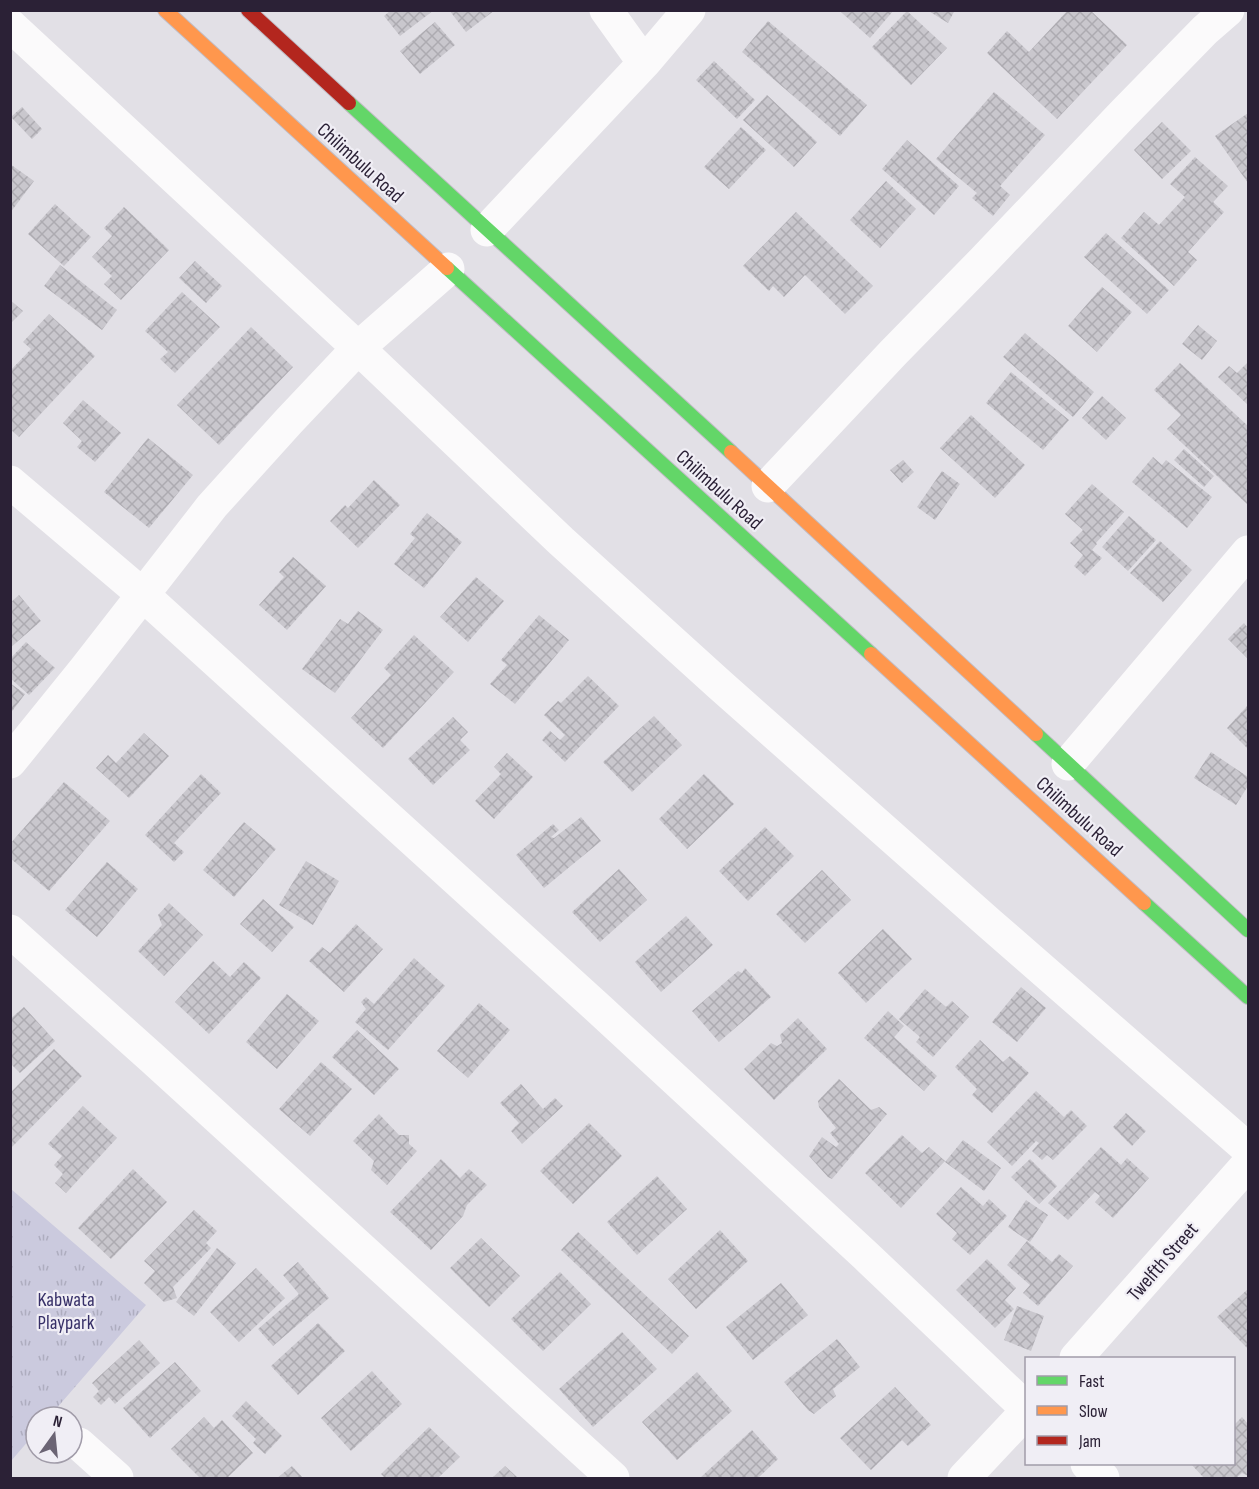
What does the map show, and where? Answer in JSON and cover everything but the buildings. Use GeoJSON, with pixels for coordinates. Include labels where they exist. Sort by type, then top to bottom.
{"type":"FeatureCollection","features":[{"type":"Feature","properties":{"kind":"main road","name":"Chilimbulu Road"},"geometry":{"type":"LineString","coordinates":[[165,10],[1248,997]]}},
{"type":"Feature","properties":{"kind":"main road","name":"Chilimbulu Road"},"geometry":{"type":"LineString","coordinates":[[248,10],[1248,930]]}},
{"type":"Feature","properties":{"kind":"street"},"geometry":{"type":"LineString","coordinates":[[606,10],[644,63]]}},
{"type":"Feature","properties":{"kind":"street"},"geometry":{"type":"LineString","coordinates":[[487,230],[644,63],[689,10]]}},
{"type":"Feature","properties":{"kind":"street"},"geometry":{"type":"LineString","coordinates":[[768,486],[893,352],[1227,10]]}},
{"type":"Feature","properties":{"kind":"street"},"geometry":{"type":"LineString","coordinates":[[10,25],[358,348],[561,541],[711,677],[1248,1149]]}},
{"type":"Feature","properties":{"kind":"street"},"geometry":{"type":"LineString","coordinates":[[10,762],[212,506],[358,348],[448,269]]}},
{"type":"Feature","properties":{"kind":"street"},"geometry":{"type":"LineString","coordinates":[[10,482],[142,594],[599,1010],[865,1255],[1025,1409]]}},
{"type":"Feature","properties":{"kind":"street"},"geometry":{"type":"LineString","coordinates":[[1068,764],[1248,552]]}},
{"type":"Feature","properties":{"kind":"street"},"geometry":{"type":"LineString","coordinates":[[10,931],[613,1479]]}},
{"type":"Feature","properties":{"kind":"street","name":"Twelfth Street"},"geometry":{"type":"LineString","coordinates":[[1078,1357],[1248,1164]]}},
{"type":"Feature","properties":{"kind":"street"},"geometry":{"type":"LineString","coordinates":[[964,1479],[1025,1411]]}},
{"type":"Feature","properties":{"kind":"street"},"geometry":{"type":"LineString","coordinates":[[84,1449],[117,1479]]}},
{"type":"Feature","properties":{"kind":"street"},"geometry":{"type":"LineString","coordinates":[[1088,1465],[1103,1479]]}},
{"type":"Feature","properties":{"kind":"green space","name":"Kabwata Playpark"},"geometry":{"type":"Polygon","coordinates":[[[11,1189],[146,1305],[59,1405],[24,1405],[24,1446],[11,1461],[11,1189]]]}},
{"type":"Feature","properties":{"kind":"traffic: fast"},"geometry":{"type":"LineString","coordinates":[[349,103],[731,452]]}},
{"type":"Feature","properties":{"kind":"traffic: fast"},"geometry":{"type":"LineString","coordinates":[[447,268],[871,654]]}},
{"type":"Feature","properties":{"kind":"traffic: fast"},"geometry":{"type":"LineString","coordinates":[[1036,734],[1248,930]]}},
{"type":"Feature","properties":{"kind":"traffic: fast"},"geometry":{"type":"LineString","coordinates":[[1144,903],[1248,997]]}},
{"type":"Feature","properties":{"kind":"traffic: slow"},"geometry":{"type":"LineString","coordinates":[[165,10],[447,268]]}},
{"type":"Feature","properties":{"kind":"traffic: slow"},"geometry":{"type":"LineString","coordinates":[[731,452],[1036,734]]}},
{"type":"Feature","properties":{"kind":"traffic: slow"},"geometry":{"type":"LineString","coordinates":[[871,654],[1144,903]]}},
{"type":"Feature","properties":{"kind":"traffic: jam"},"geometry":{"type":"LineString","coordinates":[[248,10],[349,103]]}}]}
